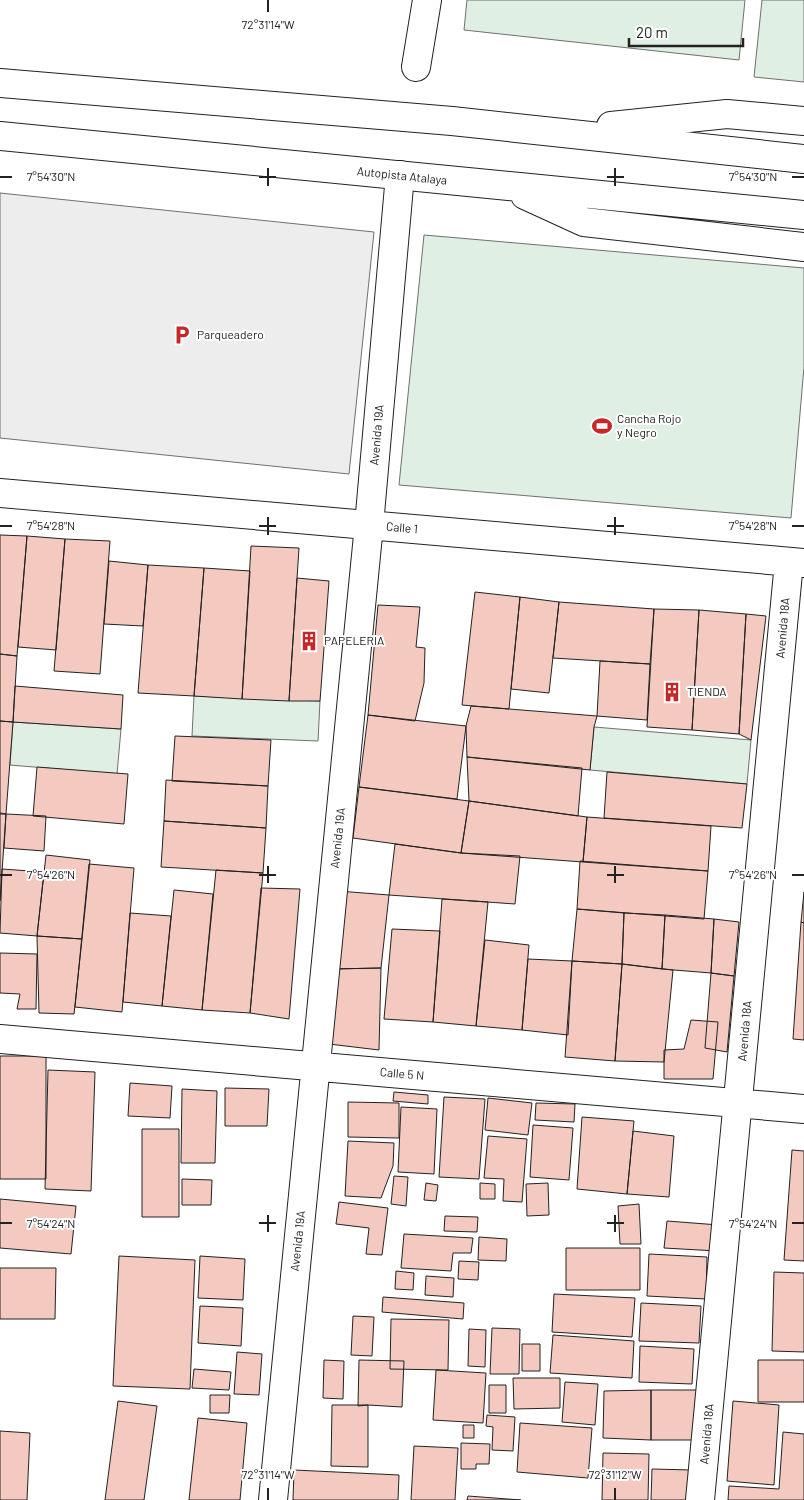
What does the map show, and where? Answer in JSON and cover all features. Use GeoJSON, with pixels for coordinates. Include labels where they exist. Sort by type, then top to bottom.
{"type":"FeatureCollection","features":[{"type":"Feature","properties":{"kind":"street"},"geometry":{"type":"LineString","coordinates":[[416,67],[427,0]]}},
{"type":"Feature","properties":{"kind":"street"},"geometry":{"type":"LineString","coordinates":[[0,83],[442,120],[804,159]]}},
{"type":"Feature","properties":{"kind":"street"},"geometry":{"type":"LineString","coordinates":[[540,131],[728,114],[804,121]]}},
{"type":"Feature","properties":{"kind":"street","name":"Autopista Atalaya"},"geometry":{"type":"LineString","coordinates":[[0,136],[804,215]]}},
{"type":"Feature","properties":{"kind":"street","name":"Avenida 19A"},"geometry":{"type":"LineString","coordinates":[[272,1500],[369,525],[400,175]]}},
{"type":"Feature","properties":{"kind":"street"},"geometry":{"type":"LineString","coordinates":[[505,186],[584,222],[804,247]]}},
{"type":"Feature","properties":{"kind":"street","name":"Calle 1"},"geometry":{"type":"LineString","coordinates":[[0,493],[797,563]]}},
{"type":"Feature","properties":{"kind":"street","name":"Avenida 18A"},"geometry":{"type":"LineString","coordinates":[[700,1500],[738,1103],[797,563]]}},
{"type":"Feature","properties":{"kind":"street","name":"Calle 5 N"},"geometry":{"type":"LineString","coordinates":[[0,1038],[804,1109]]}},
{"type":"Feature","properties":{"kind":"green space"},"geometry":{"type":"Polygon","coordinates":[[[467,0],[745,0],[739,60],[464,30],[467,0]]]}},
{"type":"Feature","properties":{"kind":"green space"},"geometry":{"type":"Polygon","coordinates":[[[762,0],[804,0],[804,82],[754,77],[762,0]]]}},
{"type":"Feature","properties":{"kind":"green space","name":"Cancha Rojo y Negro"},"geometry":{"type":"Polygon","coordinates":[[[424,235],[804,268],[804,367],[791,518],[399,485],[424,235]]]}},
{"type":"Feature","properties":{"kind":"green space"},"geometry":{"type":"Polygon","coordinates":[[[194,696],[320,701],[318,741],[192,736],[194,696]]]}},
{"type":"Feature","properties":{"kind":"green space"},"geometry":{"type":"Polygon","coordinates":[[[13,722],[121,729],[117,774],[10,765],[13,722]]]}},
{"type":"Feature","properties":{"kind":"green space"},"geometry":{"type":"Polygon","coordinates":[[[594,727],[751,740],[747,784],[590,770],[594,727]]]}},
{"type":"Feature","properties":{"kind":"shaded area","name":"Parqueadero"},"geometry":{"type":"Polygon","coordinates":[[[0,193],[374,232],[349,474],[0,438],[0,193]]]}},
{"type":"Feature","properties":{"kind":"building"},"geometry":{"type":"Polygon","coordinates":[[[0,535],[27,536],[17,656],[0,654],[0,535]]]}},
{"type":"Feature","properties":{"kind":"building"},"geometry":{"type":"Polygon","coordinates":[[[27,536],[65,539],[56,650],[18,647],[27,536]]]}},
{"type":"Feature","properties":{"kind":"building"},"geometry":{"type":"Polygon","coordinates":[[[65,539],[110,541],[100,674],[54,671],[65,539]]]}},
{"type":"Feature","properties":{"kind":"building"},"geometry":{"type":"Polygon","coordinates":[[[251,546],[299,548],[289,701],[242,699],[251,546]]]}},
{"type":"Feature","properties":{"kind":"building"},"geometry":{"type":"Polygon","coordinates":[[[109,561],[148,565],[143,626],[104,624],[109,561]]]}},
{"type":"Feature","properties":{"kind":"building"},"geometry":{"type":"Polygon","coordinates":[[[148,565],[204,568],[194,696],[138,693],[148,565]]]}},
{"type":"Feature","properties":{"kind":"building"},"geometry":{"type":"Polygon","coordinates":[[[204,568],[250,571],[242,699],[194,696],[204,568]]]}},
{"type":"Feature","properties":{"kind":"building","name":"PAPELERIA"},"geometry":{"type":"Polygon","coordinates":[[[297,578],[329,581],[320,701],[289,701],[297,578]]]}},
{"type":"Feature","properties":{"kind":"building"},"geometry":{"type":"Polygon","coordinates":[[[475,592],[520,597],[509,709],[462,705],[475,592]]]}},
{"type":"Feature","properties":{"kind":"building"},"geometry":{"type":"Polygon","coordinates":[[[520,597],[559,602],[549,693],[511,689],[520,597]]]}},
{"type":"Feature","properties":{"kind":"building"},"geometry":{"type":"Polygon","coordinates":[[[559,602],[654,609],[650,664],[553,658],[559,602]]]}},
{"type":"Feature","properties":{"kind":"building"},"geometry":{"type":"Polygon","coordinates":[[[378,605],[420,607],[416,647],[425,648],[424,683],[415,721],[368,715],[378,605]]]}},
{"type":"Feature","properties":{"kind":"building","name":"TIENDA"},"geometry":{"type":"Polygon","coordinates":[[[654,609],[699,610],[692,730],[647,727],[654,609]]]}},
{"type":"Feature","properties":{"kind":"building"},"geometry":{"type":"Polygon","coordinates":[[[699,610],[746,614],[739,734],[692,730],[699,610]]]}},
{"type":"Feature","properties":{"kind":"building"},"geometry":{"type":"Polygon","coordinates":[[[746,614],[766,616],[751,740],[739,734],[746,614]]]}},
{"type":"Feature","properties":{"kind":"building"},"geometry":{"type":"Polygon","coordinates":[[[0,654],[17,656],[13,722],[0,721],[0,654]]]}},
{"type":"Feature","properties":{"kind":"building"},"geometry":{"type":"Polygon","coordinates":[[[600,661],[650,664],[647,720],[597,716],[600,661]]]}},
{"type":"Feature","properties":{"kind":"building"},"geometry":{"type":"Polygon","coordinates":[[[15,686],[123,695],[121,729],[13,722],[15,686]]]}},
{"type":"Feature","properties":{"kind":"building"},"geometry":{"type":"Polygon","coordinates":[[[471,706],[597,716],[594,727],[590,770],[467,757],[466,726],[471,706]]]}},
{"type":"Feature","properties":{"kind":"building"},"geometry":{"type":"Polygon","coordinates":[[[368,715],[466,726],[457,799],[359,787],[368,715]]]}},
{"type":"Feature","properties":{"kind":"building"},"geometry":{"type":"Polygon","coordinates":[[[0,721],[13,722],[6,814],[0,814],[0,721]]]}},
{"type":"Feature","properties":{"kind":"building"},"geometry":{"type":"Polygon","coordinates":[[[175,736],[271,740],[268,786],[172,781],[175,736]]]}},
{"type":"Feature","properties":{"kind":"building"},"geometry":{"type":"Polygon","coordinates":[[[467,757],[582,768],[578,816],[469,801],[467,757]]]}},
{"type":"Feature","properties":{"kind":"building"},"geometry":{"type":"Polygon","coordinates":[[[37,767],[128,774],[124,824],[33,816],[37,767]]]}},
{"type":"Feature","properties":{"kind":"building"},"geometry":{"type":"Polygon","coordinates":[[[607,772],[747,784],[742,828],[604,818],[607,772]]]}},
{"type":"Feature","properties":{"kind":"building"},"geometry":{"type":"Polygon","coordinates":[[[166,780],[268,786],[266,828],[164,821],[166,780]]]}},
{"type":"Feature","properties":{"kind":"building"},"geometry":{"type":"Polygon","coordinates":[[[359,787],[469,801],[461,853],[353,838],[359,787]]]}},
{"type":"Feature","properties":{"kind":"building"},"geometry":{"type":"Polygon","coordinates":[[[469,801],[587,817],[583,862],[461,853],[469,801]]]}},
{"type":"Feature","properties":{"kind":"building"},"geometry":{"type":"Polygon","coordinates":[[[0,813],[6,814],[0,901],[0,813]]]}},
{"type":"Feature","properties":{"kind":"building"},"geometry":{"type":"Polygon","coordinates":[[[6,814],[46,816],[44,851],[4,848],[6,814]]]}},
{"type":"Feature","properties":{"kind":"building"},"geometry":{"type":"Polygon","coordinates":[[[587,817],[711,826],[708,871],[583,862],[587,817]]]}},
{"type":"Feature","properties":{"kind":"building"},"geometry":{"type":"Polygon","coordinates":[[[164,821],[266,828],[263,873],[161,867],[164,821]]]}},
{"type":"Feature","properties":{"kind":"building"},"geometry":{"type":"Polygon","coordinates":[[[395,844],[461,853],[520,856],[515,904],[389,895],[395,844]]]}},
{"type":"Feature","properties":{"kind":"building"},"geometry":{"type":"Polygon","coordinates":[[[46,855],[90,860],[82,939],[37,936],[46,855]]]}},
{"type":"Feature","properties":{"kind":"building"},"geometry":{"type":"Polygon","coordinates":[[[580,861],[708,871],[704,919],[577,909],[580,861]]]}},
{"type":"Feature","properties":{"kind":"building"},"geometry":{"type":"Polygon","coordinates":[[[89,864],[134,868],[122,1012],[75,1007],[89,864]]]}},
{"type":"Feature","properties":{"kind":"building"},"geometry":{"type":"Polygon","coordinates":[[[2,869],[44,872],[37,936],[0,933],[2,869]]]}},
{"type":"Feature","properties":{"kind":"building"},"geometry":{"type":"Polygon","coordinates":[[[216,870],[263,873],[250,1013],[202,1010],[216,870]]]}},
{"type":"Feature","properties":{"kind":"building"},"geometry":{"type":"Polygon","coordinates":[[[261,888],[300,889],[289,1019],[250,1013],[261,888]]]}},
{"type":"Feature","properties":{"kind":"building"},"geometry":{"type":"Polygon","coordinates":[[[174,890],[213,894],[202,1010],[162,1006],[174,890]]]}},
{"type":"Feature","properties":{"kind":"building"},"geometry":{"type":"Polygon","coordinates":[[[338,891],[389,895],[381,968],[331,969],[338,891]]]}},
{"type":"Feature","properties":{"kind":"building"},"geometry":{"type":"Polygon","coordinates":[[[804,892],[804,923],[801,922],[804,892]]]}},
{"type":"Feature","properties":{"kind":"building"},"geometry":{"type":"Polygon","coordinates":[[[442,899],[488,902],[476,1026],[433,1022],[442,899]]]}},
{"type":"Feature","properties":{"kind":"building"},"geometry":{"type":"Polygon","coordinates":[[[577,909],[624,913],[622,964],[572,961],[577,909]]]}},
{"type":"Feature","properties":{"kind":"building"},"geometry":{"type":"Polygon","coordinates":[[[130,913],[171,916],[162,1006],[123,1002],[130,913]]]}},
{"type":"Feature","properties":{"kind":"building"},"geometry":{"type":"Polygon","coordinates":[[[624,913],[665,915],[662,969],[622,964],[624,913]]]}},
{"type":"Feature","properties":{"kind":"building"},"geometry":{"type":"Polygon","coordinates":[[[665,915],[714,919],[711,973],[662,969],[665,915]]]}},
{"type":"Feature","properties":{"kind":"building"},"geometry":{"type":"Polygon","coordinates":[[[714,919],[739,922],[734,976],[711,973],[714,919]]]}},
{"type":"Feature","properties":{"kind":"building"},"geometry":{"type":"Polygon","coordinates":[[[801,922],[804,923],[804,1040],[793,1039],[801,922]]]}},
{"type":"Feature","properties":{"kind":"building"},"geometry":{"type":"Polygon","coordinates":[[[392,929],[440,931],[433,1022],[384,1019],[392,929]]]}},
{"type":"Feature","properties":{"kind":"building"},"geometry":{"type":"Polygon","coordinates":[[[37,936],[82,939],[74,1014],[39,1013],[37,936]]]}},
{"type":"Feature","properties":{"kind":"building"},"geometry":{"type":"Polygon","coordinates":[[[485,940],[529,945],[522,1030],[476,1026],[485,940]]]}},
{"type":"Feature","properties":{"kind":"building"},"geometry":{"type":"Polygon","coordinates":[[[0,953],[37,954],[36,1009],[17,1009],[20,994],[0,993],[0,953]]]}},
{"type":"Feature","properties":{"kind":"building"},"geometry":{"type":"Polygon","coordinates":[[[528,959],[572,961],[568,1035],[522,1030],[528,959]]]}},
{"type":"Feature","properties":{"kind":"building"},"geometry":{"type":"Polygon","coordinates":[[[572,961],[622,964],[615,1061],[565,1057],[572,961]]]}},
{"type":"Feature","properties":{"kind":"building"},"geometry":{"type":"Polygon","coordinates":[[[622,964],[673,970],[664,1062],[615,1061],[622,964]]]}},
{"type":"Feature","properties":{"kind":"building"},"geometry":{"type":"Polygon","coordinates":[[[381,968],[379,1050],[329,1044],[331,969],[381,968]]]}},
{"type":"Feature","properties":{"kind":"building"},"geometry":{"type":"Polygon","coordinates":[[[711,973],[734,976],[727,1052],[705,1048],[711,973]]]}},
{"type":"Feature","properties":{"kind":"building"},"geometry":{"type":"Polygon","coordinates":[[[691,1020],[718,1022],[713,1079],[664,1079],[664,1050],[684,1049],[691,1020]]]}},
{"type":"Feature","properties":{"kind":"building"},"geometry":{"type":"Polygon","coordinates":[[[0,1056],[46,1056],[46,1179],[0,1179],[0,1056]]]}},
{"type":"Feature","properties":{"kind":"building"},"geometry":{"type":"Polygon","coordinates":[[[48,1070],[95,1072],[91,1191],[45,1189],[48,1070]]]}},
{"type":"Feature","properties":{"kind":"building"},"geometry":{"type":"Polygon","coordinates":[[[130,1083],[172,1086],[170,1118],[128,1116],[130,1083]]]}},
{"type":"Feature","properties":{"kind":"building"},"geometry":{"type":"Polygon","coordinates":[[[225,1088],[269,1089],[267,1126],[225,1126],[225,1088]]]}},
{"type":"Feature","properties":{"kind":"building"},"geometry":{"type":"Polygon","coordinates":[[[182,1089],[217,1091],[215,1163],[181,1163],[182,1089]]]}},
{"type":"Feature","properties":{"kind":"building"},"geometry":{"type":"Polygon","coordinates":[[[394,1092],[428,1095],[428,1104],[393,1101],[394,1092]]]}},
{"type":"Feature","properties":{"kind":"building"},"geometry":{"type":"Polygon","coordinates":[[[444,1097],[485,1099],[479,1179],[439,1177],[444,1097]]]}},
{"type":"Feature","properties":{"kind":"building"},"geometry":{"type":"Polygon","coordinates":[[[488,1098],[532,1103],[528,1135],[485,1130],[488,1098]]]}},
{"type":"Feature","properties":{"kind":"building"},"geometry":{"type":"Polygon","coordinates":[[[348,1102],[399,1103],[399,1138],[348,1137],[348,1102]]]}},
{"type":"Feature","properties":{"kind":"building"},"geometry":{"type":"Polygon","coordinates":[[[536,1103],[575,1104],[574,1122],[535,1120],[536,1103]]]}},
{"type":"Feature","properties":{"kind":"building"},"geometry":{"type":"Polygon","coordinates":[[[401,1107],[437,1109],[434,1174],[398,1172],[401,1107]]]}},
{"type":"Feature","properties":{"kind":"building"},"geometry":{"type":"Polygon","coordinates":[[[582,1117],[634,1121],[627,1194],[577,1189],[582,1117]]]}},
{"type":"Feature","properties":{"kind":"building"},"geometry":{"type":"Polygon","coordinates":[[[533,1125],[573,1128],[569,1180],[530,1177],[533,1125]]]}},
{"type":"Feature","properties":{"kind":"building"},"geometry":{"type":"Polygon","coordinates":[[[142,1129],[179,1129],[179,1217],[142,1217],[142,1129]]]}},
{"type":"Feature","properties":{"kind":"building"},"geometry":{"type":"Polygon","coordinates":[[[633,1131],[674,1136],[669,1197],[627,1194],[633,1131]]]}},
{"type":"Feature","properties":{"kind":"building"},"geometry":{"type":"Polygon","coordinates":[[[488,1136],[527,1139],[522,1202],[503,1201],[504,1179],[484,1178],[488,1136]]]}},
{"type":"Feature","properties":{"kind":"building"},"geometry":{"type":"Polygon","coordinates":[[[348,1141],[394,1143],[393,1166],[381,1198],[345,1196],[348,1141]]]}},
{"type":"Feature","properties":{"kind":"building"},"geometry":{"type":"Polygon","coordinates":[[[792,1150],[804,1151],[804,1261],[784,1260],[792,1150]]]}},
{"type":"Feature","properties":{"kind":"building"},"geometry":{"type":"Polygon","coordinates":[[[394,1176],[408,1177],[406,1206],[391,1204],[394,1176]]]}},
{"type":"Feature","properties":{"kind":"building"},"geometry":{"type":"Polygon","coordinates":[[[182,1179],[212,1180],[211,1205],[182,1205],[182,1179]]]}},
{"type":"Feature","properties":{"kind":"building"},"geometry":{"type":"Polygon","coordinates":[[[426,1183],[438,1185],[436,1201],[424,1200],[426,1183]]]}},
{"type":"Feature","properties":{"kind":"building"},"geometry":{"type":"Polygon","coordinates":[[[480,1183],[495,1184],[495,1199],[480,1199],[480,1183]]]}},
{"type":"Feature","properties":{"kind":"building"},"geometry":{"type":"Polygon","coordinates":[[[548,1183],[549,1215],[527,1216],[526,1184],[548,1183]]]}},
{"type":"Feature","properties":{"kind":"building"},"geometry":{"type":"Polygon","coordinates":[[[0,1199],[76,1206],[71,1254],[0,1248],[0,1199]]]}},
{"type":"Feature","properties":{"kind":"building"},"geometry":{"type":"Polygon","coordinates":[[[339,1202],[388,1208],[382,1255],[366,1254],[369,1228],[336,1224],[339,1202]]]}},
{"type":"Feature","properties":{"kind":"building"},"geometry":{"type":"Polygon","coordinates":[[[639,1204],[641,1244],[620,1244],[618,1206],[639,1204]]]}},
{"type":"Feature","properties":{"kind":"building"},"geometry":{"type":"Polygon","coordinates":[[[445,1216],[478,1217],[477,1232],[444,1231],[445,1216]]]}},
{"type":"Feature","properties":{"kind":"building"},"geometry":{"type":"Polygon","coordinates":[[[667,1221],[719,1225],[717,1251],[664,1248],[667,1221]]]}},
{"type":"Feature","properties":{"kind":"building"},"geometry":{"type":"Polygon","coordinates":[[[404,1234],[473,1238],[471,1253],[453,1253],[451,1271],[401,1268],[404,1234]]]}},
{"type":"Feature","properties":{"kind":"building"},"geometry":{"type":"Polygon","coordinates":[[[479,1237],[507,1239],[506,1261],[478,1260],[479,1237]]]}},
{"type":"Feature","properties":{"kind":"building"},"geometry":{"type":"Polygon","coordinates":[[[566,1248],[640,1248],[640,1290],[566,1290],[566,1248]]]}},
{"type":"Feature","properties":{"kind":"building"},"geometry":{"type":"Polygon","coordinates":[[[649,1254],[707,1257],[706,1299],[647,1296],[649,1254]]]}},
{"type":"Feature","properties":{"kind":"building"},"geometry":{"type":"Polygon","coordinates":[[[119,1256],[195,1260],[190,1389],[113,1386],[119,1256]]]}},
{"type":"Feature","properties":{"kind":"building"},"geometry":{"type":"Polygon","coordinates":[[[200,1256],[245,1259],[243,1300],[198,1298],[200,1256]]]}},
{"type":"Feature","properties":{"kind":"building"},"geometry":{"type":"Polygon","coordinates":[[[459,1261],[479,1262],[478,1280],[458,1279],[459,1261]]]}},
{"type":"Feature","properties":{"kind":"building"},"geometry":{"type":"Polygon","coordinates":[[[0,1268],[56,1268],[55,1319],[0,1319],[0,1268]]]}},
{"type":"Feature","properties":{"kind":"building"},"geometry":{"type":"Polygon","coordinates":[[[396,1271],[414,1273],[413,1290],[395,1289],[396,1271]]]}},
{"type":"Feature","properties":{"kind":"building"},"geometry":{"type":"Polygon","coordinates":[[[774,1272],[804,1273],[804,1352],[772,1351],[774,1272]]]}},
{"type":"Feature","properties":{"kind":"building"},"geometry":{"type":"Polygon","coordinates":[[[426,1276],[454,1278],[453,1297],[425,1295],[426,1276]]]}},
{"type":"Feature","properties":{"kind":"building"},"geometry":{"type":"Polygon","coordinates":[[[554,1294],[635,1298],[632,1337],[552,1332],[554,1294]]]}},
{"type":"Feature","properties":{"kind":"building"},"geometry":{"type":"Polygon","coordinates":[[[383,1297],[464,1303],[463,1319],[382,1312],[383,1297]]]}},
{"type":"Feature","properties":{"kind":"building"},"geometry":{"type":"Polygon","coordinates":[[[641,1303],[701,1306],[699,1343],[639,1341],[641,1303]]]}},
{"type":"Feature","properties":{"kind":"building"},"geometry":{"type":"Polygon","coordinates":[[[200,1306],[243,1308],[241,1346],[198,1343],[200,1306]]]}},
{"type":"Feature","properties":{"kind":"building"},"geometry":{"type":"Polygon","coordinates":[[[353,1316],[374,1317],[372,1356],[351,1355],[353,1316]]]}},
{"type":"Feature","properties":{"kind":"building"},"geometry":{"type":"Polygon","coordinates":[[[391,1319],[449,1320],[448,1370],[390,1369],[391,1319]]]}},
{"type":"Feature","properties":{"kind":"building"},"geometry":{"type":"Polygon","coordinates":[[[492,1328],[520,1329],[519,1374],[490,1374],[492,1328]]]}},
{"type":"Feature","properties":{"kind":"building"},"geometry":{"type":"Polygon","coordinates":[[[469,1329],[486,1330],[485,1367],[468,1366],[469,1329]]]}},
{"type":"Feature","properties":{"kind":"building"},"geometry":{"type":"Polygon","coordinates":[[[553,1335],[634,1341],[632,1378],[550,1373],[553,1335]]]}},
{"type":"Feature","properties":{"kind":"building"},"geometry":{"type":"Polygon","coordinates":[[[522,1344],[540,1344],[540,1371],[522,1371],[522,1344]]]}},
{"type":"Feature","properties":{"kind":"building"},"geometry":{"type":"Polygon","coordinates":[[[640,1346],[694,1349],[692,1384],[639,1382],[640,1346]]]}},
{"type":"Feature","properties":{"kind":"building"},"geometry":{"type":"Polygon","coordinates":[[[237,1352],[262,1354],[259,1395],[234,1394],[237,1352]]]}},
{"type":"Feature","properties":{"kind":"building"},"geometry":{"type":"Polygon","coordinates":[[[324,1360],[344,1361],[343,1399],[323,1398],[324,1360]]]}},
{"type":"Feature","properties":{"kind":"building"},"geometry":{"type":"Polygon","coordinates":[[[359,1360],[404,1361],[402,1407],[358,1406],[359,1360]]]}},
{"type":"Feature","properties":{"kind":"building"},"geometry":{"type":"Polygon","coordinates":[[[758,1360],[804,1360],[804,1402],[758,1402],[758,1360]]]}},
{"type":"Feature","properties":{"kind":"building"},"geometry":{"type":"Polygon","coordinates":[[[194,1369],[231,1372],[229,1390],[192,1388],[194,1369]]]}},
{"type":"Feature","properties":{"kind":"building"},"geometry":{"type":"Polygon","coordinates":[[[436,1370],[486,1373],[483,1423],[433,1420],[436,1370]]]}},
{"type":"Feature","properties":{"kind":"building"},"geometry":{"type":"Polygon","coordinates":[[[513,1378],[560,1378],[560,1408],[514,1409],[513,1378]]]}},
{"type":"Feature","properties":{"kind":"building"},"geometry":{"type":"Polygon","coordinates":[[[565,1382],[598,1384],[595,1425],[562,1422],[565,1382]]]}},
{"type":"Feature","properties":{"kind":"building"},"geometry":{"type":"Polygon","coordinates":[[[489,1385],[506,1385],[506,1413],[489,1413],[489,1385]]]}},
{"type":"Feature","properties":{"kind":"building"},"geometry":{"type":"Polygon","coordinates":[[[651,1390],[651,1440],[603,1438],[604,1391],[651,1390]]]}},
{"type":"Feature","properties":{"kind":"building"},"geometry":{"type":"Polygon","coordinates":[[[651,1390],[704,1390],[704,1440],[651,1440],[651,1390]]]}},
{"type":"Feature","properties":{"kind":"building"},"geometry":{"type":"Polygon","coordinates":[[[210,1395],[230,1395],[229,1413],[210,1413],[210,1395]]]}},
{"type":"Feature","properties":{"kind":"building"},"geometry":{"type":"Polygon","coordinates":[[[118,1401],[157,1406],[144,1500],[105,1500],[118,1401]]]}},
{"type":"Feature","properties":{"kind":"building"},"geometry":{"type":"Polygon","coordinates":[[[733,1401],[779,1405],[774,1485],[727,1481],[733,1401]]]}},
{"type":"Feature","properties":{"kind":"building"},"geometry":{"type":"Polygon","coordinates":[[[332,1405],[368,1405],[368,1467],[331,1466],[332,1405]]]}},
{"type":"Feature","properties":{"kind":"building"},"geometry":{"type":"Polygon","coordinates":[[[487,1415],[515,1417],[513,1451],[492,1450],[493,1427],[486,1426],[487,1415]]]}},
{"type":"Feature","properties":{"kind":"building"},"geometry":{"type":"Polygon","coordinates":[[[198,1418],[247,1423],[240,1500],[189,1500],[198,1418]]]}},
{"type":"Feature","properties":{"kind":"building"},"geometry":{"type":"Polygon","coordinates":[[[520,1423],[592,1428],[588,1478],[517,1472],[520,1423]]]}},
{"type":"Feature","properties":{"kind":"building"},"geometry":{"type":"Polygon","coordinates":[[[463,1425],[474,1425],[474,1438],[463,1438],[463,1425]]]}},
{"type":"Feature","properties":{"kind":"building"},"geometry":{"type":"Polygon","coordinates":[[[0,1431],[30,1433],[27,1500],[0,1500],[0,1431]]]}},
{"type":"Feature","properties":{"kind":"building"},"geometry":{"type":"Polygon","coordinates":[[[783,1432],[804,1434],[804,1500],[728,1500],[729,1486],[779,1489],[783,1432]]]}},
{"type":"Feature","properties":{"kind":"building"},"geometry":{"type":"Polygon","coordinates":[[[461,1443],[490,1444],[489,1464],[476,1464],[476,1469],[461,1469],[461,1443]]]}},
{"type":"Feature","properties":{"kind":"building"},"geometry":{"type":"Polygon","coordinates":[[[414,1446],[458,1448],[455,1500],[411,1500],[414,1446]]]}},
{"type":"Feature","properties":{"kind":"building"},"geometry":{"type":"Polygon","coordinates":[[[603,1453],[649,1454],[648,1500],[602,1500],[603,1453]]]}},
{"type":"Feature","properties":{"kind":"building"},"geometry":{"type":"Polygon","coordinates":[[[652,1469],[692,1470],[691,1500],[651,1500],[652,1469]]]}},
{"type":"Feature","properties":{"kind":"building"},"geometry":{"type":"Polygon","coordinates":[[[294,1470],[399,1475],[398,1500],[293,1500],[294,1470]]]}},
{"type":"Feature","properties":{"kind":"building"},"geometry":{"type":"Polygon","coordinates":[[[468,1496],[521,1500],[467,1500],[468,1496]]]}},
{"type":"Feature","properties":{"kind":"place","name":"Parqueadero"},"geometry":{"type":"Point","coordinates":[182,335]}},
{"type":"Feature","properties":{"kind":"place","name":"Cancha Rojo y Negro"},"geometry":{"type":"Point","coordinates":[602,426]}},
{"type":"Feature","properties":{"kind":"place","name":"PAPELERIA"},"geometry":{"type":"Point","coordinates":[309,641]}},
{"type":"Feature","properties":{"kind":"place","name":"TIENDA"},"geometry":{"type":"Point","coordinates":[672,692]}}]}
